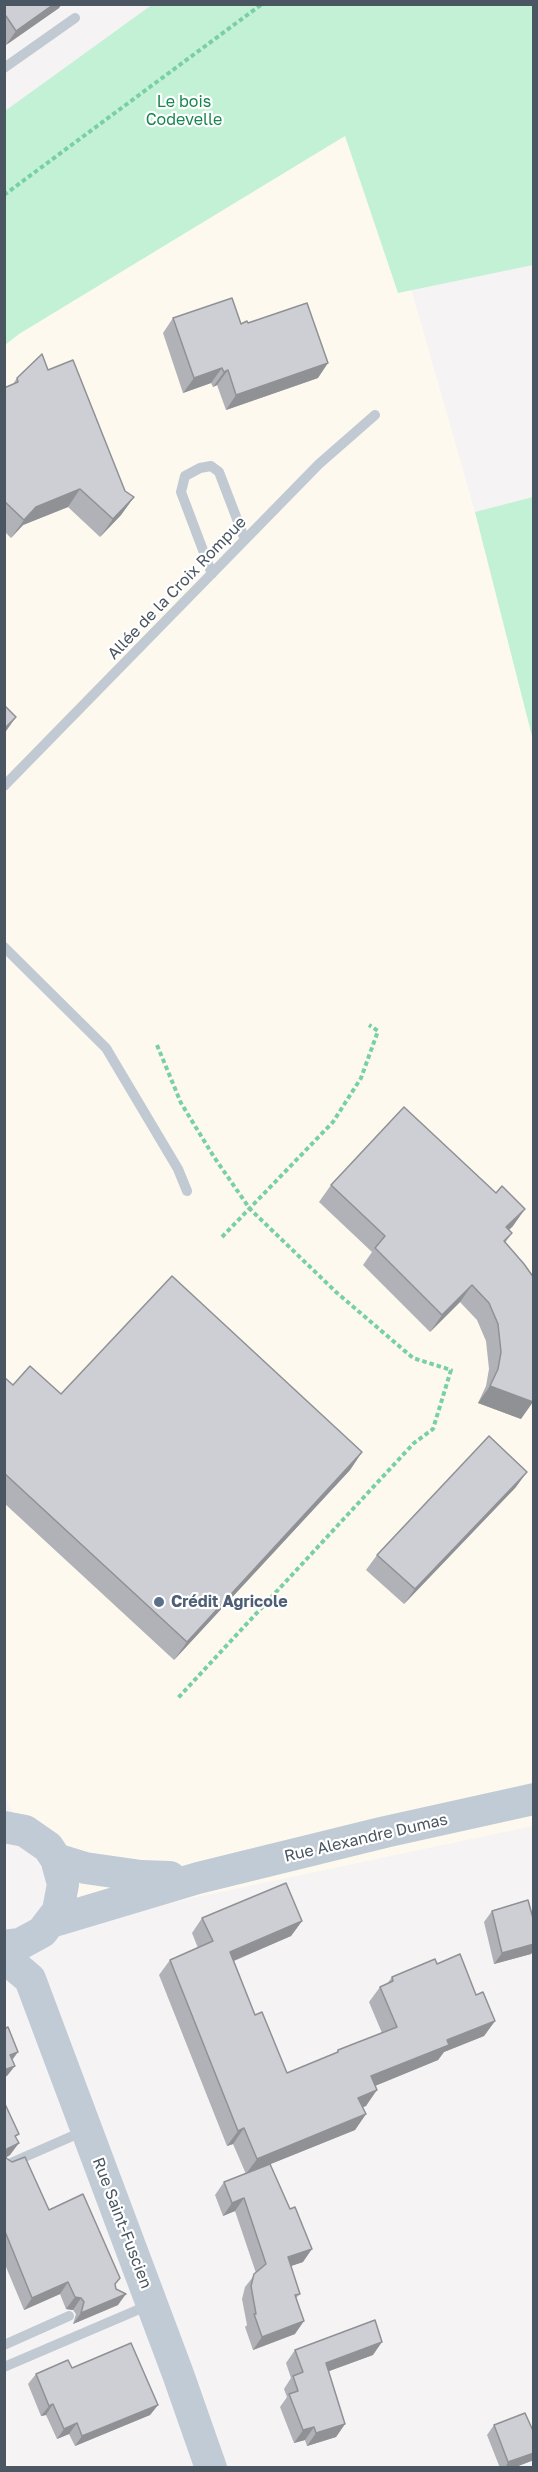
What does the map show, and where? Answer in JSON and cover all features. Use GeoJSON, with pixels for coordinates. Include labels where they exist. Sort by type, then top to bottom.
{"type":"FeatureCollection","features":[{"type":"Feature","properties":{"kind":"main road","name":"Rue Alexandre Dumas"},"geometry":{"type":"LineString","coordinates":[[4,1946],[20,1944],[46,1927],[198,1878],[385,1832],[534,1800]]}},
{"type":"Feature","properties":{"kind":"main road"},"geometry":{"type":"LineString","coordinates":[[4,1827],[25,1831],[38,1838],[56,1858],[61,1871],[63,1891],[58,1911],[46,1927],[30,1980]]}},
{"type":"Feature","properties":{"kind":"main road","name":"Rue Alexandre Dumas"},"geometry":{"type":"LineString","coordinates":[[56,1858],[85,1868],[119,1874],[198,1878]]}},
{"type":"Feature","properties":{"kind":"main road","name":"Rue Saint-Fuscien"},"geometry":{"type":"LineString","coordinates":[[4,1957],[30,1980],[211,2468]]}},
{"type":"Feature","properties":{"kind":"lane"},"geometry":{"type":"LineString","coordinates":[[4,68],[75,18]]}},
{"type":"Feature","properties":{"kind":"lane","name":"Allée de la Croix Rompue"},"geometry":{"type":"LineString","coordinates":[[4,786],[319,464],[375,415]]}},
{"type":"Feature","properties":{"kind":"lane"},"geometry":{"type":"LineString","coordinates":[[212,574],[181,492],[185,476],[200,468],[211,466],[219,472],[245,540]]}},
{"type":"Feature","properties":{"kind":"lane"},"geometry":{"type":"LineString","coordinates":[[4,947],[106,1048],[178,1169],[187,1191]]}},
{"type":"Feature","properties":{"kind":"lane"},"geometry":{"type":"LineString","coordinates":[[4,2166],[87,2129]]}},
{"type":"Feature","properties":{"kind":"lane"},"geometry":{"type":"LineString","coordinates":[[4,2367],[144,2292]]}},
{"type":"Feature","properties":{"kind":"lane"},"geometry":{"type":"LineString","coordinates":[[4,2345],[69,2316]]}},
{"type":"Feature","properties":{"kind":"path"},"geometry":{"type":"LineString","coordinates":[[4,195],[262,4]]}},
{"type":"Feature","properties":{"kind":"path"},"geometry":{"type":"LineString","coordinates":[[222,1237],[333,1122],[361,1078],[378,1031],[369,1025]]}},
{"type":"Feature","properties":{"kind":"path"},"geometry":{"type":"LineString","coordinates":[[157,1045],[181,1103],[214,1157],[250,1209],[336,1292],[413,1358],[451,1370],[433,1429],[414,1443],[178,1698]]}},
{"type":"Feature","properties":{"kind":"shaded area"},"geometry":{"type":"Polygon","coordinates":[[[346,61],[475,512],[533,740],[533,1826],[69,1924],[5,1797],[5,334],[346,61]]]}},
{"type":"Feature","properties":{"kind":"green space","name":"Le bois Codevelle"},"geometry":{"type":"Polygon","coordinates":[[[153,4],[533,5],[533,265],[398,293],[345,136],[19,334],[5,345],[5,111],[153,4]]]}},
{"type":"Feature","properties":{"kind":"green space"},"geometry":{"type":"Polygon","coordinates":[[[534,497],[533,740],[475,512],[534,497]]]}},
{"type":"Feature","properties":{"kind":"building"},"geometry":{"type":"Polygon","coordinates":[[[4,4],[54,4],[16,31],[6,16],[4,17],[4,4]]]}},
{"type":"Feature","properties":{"kind":"building"},"geometry":{"type":"Polygon","coordinates":[[[232,298],[241,324],[307,303],[328,363],[236,395],[228,370],[224,372],[222,368],[194,378],[173,318],[232,298]]]}},
{"type":"Feature","properties":{"kind":"building"},"geometry":{"type":"Polygon","coordinates":[[[42,354],[48,370],[73,360],[125,491],[134,497],[113,519],[80,489],[36,507],[24,520],[4,501],[4,388],[18,382],[17,378],[42,354]]]}},
{"type":"Feature","properties":{"kind":"building"},"geometry":{"type":"Polygon","coordinates":[[[4,705],[16,717],[4,729],[4,705]]]}},
{"type":"Feature","properties":{"kind":"building"},"geometry":{"type":"Polygon","coordinates":[[[404,1107],[496,1193],[502,1186],[525,1209],[506,1227],[512,1233],[504,1241],[534,1278],[533,1402],[490,1386],[498,1369],[501,1352],[498,1324],[489,1303],[472,1285],[442,1315],[375,1248],[385,1236],[331,1185],[404,1107]]]}},
{"type":"Feature","properties":{"kind":"building"},"geometry":{"type":"Polygon","coordinates":[[[172,1276],[362,1452],[187,1642],[4,1473],[4,1377],[13,1385],[30,1366],[61,1394],[172,1276]]]}},
{"type":"Feature","properties":{"kind":"building"},"geometry":{"type":"Polygon","coordinates":[[[489,1436],[527,1472],[415,1589],[377,1555],[489,1436]]]}},
{"type":"Feature","properties":{"kind":"building"},"geometry":{"type":"Polygon","coordinates":[[[286,1883],[302,1921],[230,1952],[255,2015],[262,2012],[287,2073],[397,2027],[380,1987],[393,1981],[392,1977],[435,1959],[437,1964],[460,1954],[476,1995],[483,1992],[495,2021],[447,2040],[449,2045],[371,2076],[377,2090],[358,2098],[366,2114],[257,2159],[244,2128],[238,2131],[170,1960],[213,1941],[202,1918],[286,1883]]]}},
{"type":"Feature","properties":{"kind":"building"},"geometry":{"type":"Polygon","coordinates":[[[528,1900],[534,1922],[534,1944],[502,1953],[492,1911],[528,1900]]]}},
{"type":"Feature","properties":{"kind":"building"},"geometry":{"type":"Polygon","coordinates":[[[8,2027],[18,2052],[10,2055],[15,2066],[4,2070],[4,2029],[8,2027]]]}},
{"type":"Feature","properties":{"kind":"building"},"geometry":{"type":"Polygon","coordinates":[[[5,2104],[19,2134],[15,2136],[19,2143],[7,2149],[6,2158],[12,2162],[25,2157],[49,2210],[83,2194],[120,2278],[115,2284],[116,2289],[126,2294],[81,2313],[84,2302],[81,2298],[75,2297],[68,2282],[32,2298],[4,2229],[5,2104]]]}},
{"type":"Feature","properties":{"kind":"building"},"geometry":{"type":"Polygon","coordinates":[[[270,2164],[290,2209],[295,2207],[312,2249],[288,2257],[300,2294],[295,2295],[304,2321],[262,2337],[254,2314],[256,2314],[251,2286],[254,2274],[266,2264],[244,2198],[232,2203],[224,2182],[270,2164]]]}},
{"type":"Feature","properties":{"kind":"building"},"geometry":{"type":"Polygon","coordinates":[[[375,2320],[382,2342],[326,2363],[345,2424],[316,2433],[314,2427],[303,2430],[289,2394],[298,2391],[293,2376],[303,2372],[295,2350],[375,2320]]]}},
{"type":"Feature","properties":{"kind":"building"},"geometry":{"type":"Polygon","coordinates":[[[131,2343],[158,2405],[82,2436],[77,2423],[64,2429],[53,2404],[49,2406],[36,2374],[68,2360],[72,2368],[131,2343]]]}},
{"type":"Feature","properties":{"kind":"building"},"geometry":{"type":"Polygon","coordinates":[[[525,2413],[534,2433],[534,2453],[508,2462],[494,2425],[525,2413]]]}},
{"type":"Feature","properties":{"kind":"place","name":"Crédit Agricole"},"geometry":{"type":"Point","coordinates":[159,1602]}}]}
